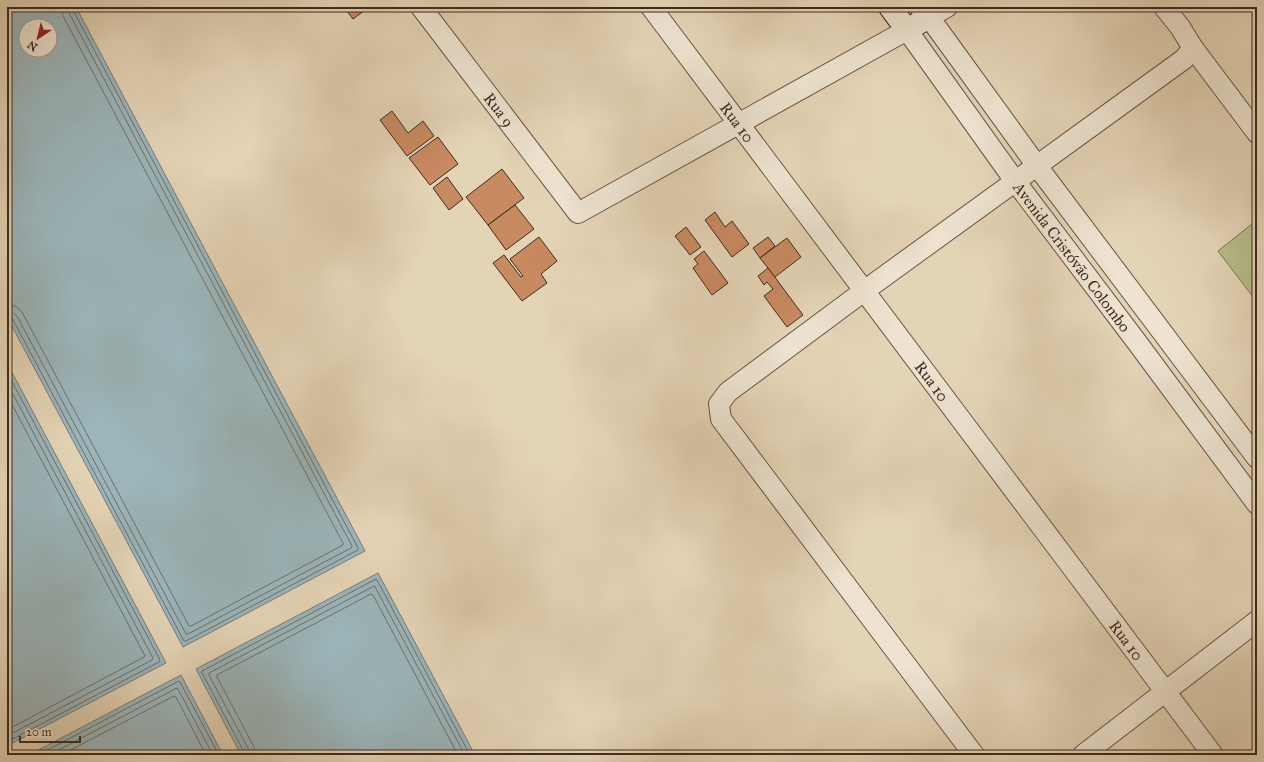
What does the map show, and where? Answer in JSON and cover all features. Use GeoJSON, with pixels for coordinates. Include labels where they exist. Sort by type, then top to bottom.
{"type":"FeatureCollection","features":[{"type":"Feature","properties":{"kind":"street","name":"Rua 9"},"geometry":{"type":"LineString","coordinates":[[421,7],[578,213],[738,124]]}},
{"type":"Feature","properties":{"kind":"street","name":"Rua 10"},"geometry":{"type":"LineString","coordinates":[[651,7],[1213,755]]}},
{"type":"Feature","properties":{"kind":"street","name":"Avenida Cristóvão Colombo"},"geometry":{"type":"LineString","coordinates":[[890,7],[1015,181],[1257,504]]}},
{"type":"Feature","properties":{"kind":"street"},"geometry":{"type":"LineString","coordinates":[[1164,7],[1180,26],[1193,48],[1257,133]]}},
{"type":"Feature","properties":{"kind":"street"},"geometry":{"type":"LineString","coordinates":[[738,124],[907,30],[932,10]]}},
{"type":"Feature","properties":{"kind":"street","name":"Avenida Cristóvão Colombo"},"geometry":{"type":"LineString","coordinates":[[932,10],[965,66],[1037,166],[1257,458]]}},
{"type":"Feature","properties":{"kind":"street"},"geometry":{"type":"LineString","coordinates":[[974,755],[721,419],[719,404],[728,392],[864,291],[1184,59],[1193,48]]}},
{"type":"Feature","properties":{"kind":"street"},"geometry":{"type":"LineString","coordinates":[[944,81],[965,66]]}},
{"type":"Feature","properties":{"kind":"street"},"geometry":{"type":"LineString","coordinates":[[1084,755],[1257,621]]}},
{"type":"Feature","properties":{"kind":"green space"},"geometry":{"type":"Polygon","coordinates":[[[1257,220],[1257,302],[1218,251],[1257,220]]]}},
{"type":"Feature","properties":{"kind":"water"},"geometry":{"type":"Polygon","coordinates":[[[7,7],[76,7],[365,551],[183,647],[7,317],[7,7]]]}},
{"type":"Feature","properties":{"kind":"water"},"geometry":{"type":"Polygon","coordinates":[[[7,363],[166,663],[7,746],[7,363]]]}},
{"type":"Feature","properties":{"kind":"water"},"geometry":{"type":"Polygon","coordinates":[[[378,573],[475,755],[241,755],[196,669],[378,573]]]}},
{"type":"Feature","properties":{"kind":"water"},"geometry":{"type":"Polygon","coordinates":[[[181,675],[223,755],[29,755],[181,675]]]}},
{"type":"Feature","properties":{"kind":"building"},"geometry":{"type":"Polygon","coordinates":[[[344,7],[369,7],[353,19],[344,7]]]}},
{"type":"Feature","properties":{"kind":"building"},"geometry":{"type":"Polygon","coordinates":[[[392,111],[408,133],[423,121],[434,136],[407,156],[380,120],[392,111]]]}},
{"type":"Feature","properties":{"kind":"building"},"geometry":{"type":"Polygon","coordinates":[[[438,137],[458,164],[430,185],[409,158],[438,137]]]}},
{"type":"Feature","properties":{"kind":"building"},"geometry":{"type":"Polygon","coordinates":[[[502,169],[524,198],[488,225],[466,197],[502,169]]]}},
{"type":"Feature","properties":{"kind":"building"},"geometry":{"type":"Polygon","coordinates":[[[447,177],[463,199],[449,210],[433,188],[447,177]]]}},
{"type":"Feature","properties":{"kind":"building"},"geometry":{"type":"Polygon","coordinates":[[[515,205],[534,229],[506,250],[488,225],[515,205]]]}},
{"type":"Feature","properties":{"kind":"building"},"geometry":{"type":"Polygon","coordinates":[[[715,212],[725,227],[732,221],[749,244],[732,257],[705,220],[715,212]]]}},
{"type":"Feature","properties":{"kind":"building"},"geometry":{"type":"Polygon","coordinates":[[[686,227],[701,247],[690,255],[675,236],[686,227]]]}},
{"type":"Feature","properties":{"kind":"building"},"geometry":{"type":"Polygon","coordinates":[[[539,237],[557,261],[541,274],[547,283],[522,301],[493,263],[504,255],[521,277],[523,276],[510,259],[539,237]]]}},
{"type":"Feature","properties":{"kind":"building"},"geometry":{"type":"Polygon","coordinates":[[[768,237],[775,246],[760,258],[753,248],[768,237]]]}},
{"type":"Feature","properties":{"kind":"building"},"geometry":{"type":"Polygon","coordinates":[[[787,238],[801,257],[775,277],[760,258],[787,238]]]}},
{"type":"Feature","properties":{"kind":"building"},"geometry":{"type":"Polygon","coordinates":[[[704,251],[728,283],[712,295],[693,268],[698,264],[694,259],[704,251]]]}},
{"type":"Feature","properties":{"kind":"building"},"geometry":{"type":"Polygon","coordinates":[[[768,268],[803,315],[787,327],[764,296],[773,289],[767,282],[764,285],[758,276],[768,268]]]}}]}
